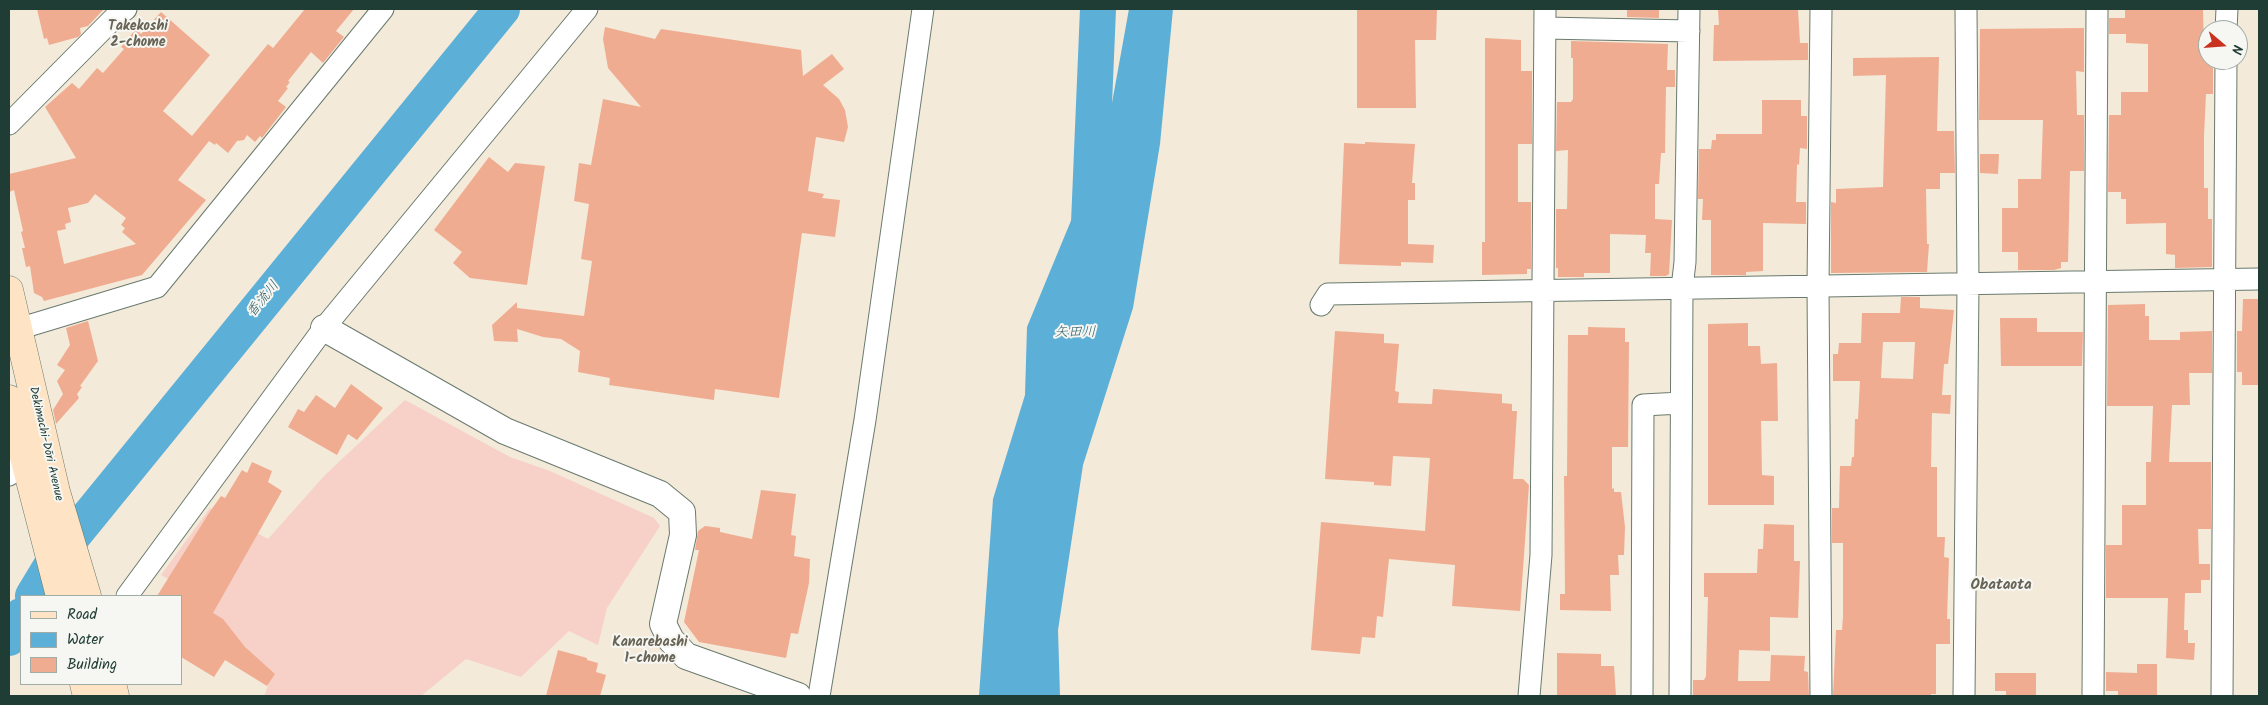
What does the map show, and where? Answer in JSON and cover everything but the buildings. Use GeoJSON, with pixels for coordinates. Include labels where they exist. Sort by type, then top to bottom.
{"type":"FeatureCollection","features":[{"type":"Feature","properties":{"kind":"main road","name":"Dekimachi-Dōri Avenue"},"geometry":{"type":"LineString","coordinates":[[9,290],[56,492],[87,595]]}},
{"type":"Feature","properties":{"kind":"main road","name":"Dekimachi-Dōri Avenue"},"geometry":{"type":"LineString","coordinates":[[9,399],[16,467],[41,523],[60,595]]}},
{"type":"Feature","properties":{"kind":"street"},"geometry":{"type":"LineString","coordinates":[[18,329],[157,287],[383,9]]}},
{"type":"Feature","properties":{"kind":"street"},"geometry":{"type":"LineString","coordinates":[[128,595],[324,328],[587,9]]}},
{"type":"Feature","properties":{"kind":"street"},"geometry":{"type":"LineString","coordinates":[[819,696],[865,420],[923,9]]}},
{"type":"Feature","properties":{"kind":"street"},"geometry":{"type":"LineString","coordinates":[[1680,696],[1682,288],[1685,262],[1689,9]]}},
{"type":"Feature","properties":{"kind":"street"},"geometry":{"type":"LineString","coordinates":[[1820,9],[1818,286],[1821,696]]}},
{"type":"Feature","properties":{"kind":"street"},"geometry":{"type":"LineString","coordinates":[[1964,696],[1968,284],[1966,9]]}},
{"type":"Feature","properties":{"kind":"street"},"geometry":{"type":"LineString","coordinates":[[2093,696],[2097,9]]}},
{"type":"Feature","properties":{"kind":"street"},"geometry":{"type":"LineString","coordinates":[[9,124],[117,12]]}},
{"type":"Feature","properties":{"kind":"street"},"geometry":{"type":"LineString","coordinates":[[1529,696],[1541,555],[1545,18],[1689,32]]}},
{"type":"Feature","properties":{"kind":"street"},"geometry":{"type":"LineString","coordinates":[[2222,696],[2223,279],[2226,70]]}},
{"type":"Feature","properties":{"kind":"street"},"geometry":{"type":"LineString","coordinates":[[1321,305],[1328,294],[2223,279],[2259,280]]}},
{"type":"Feature","properties":{"kind":"street"},"geometry":{"type":"LineString","coordinates":[[324,328],[505,431],[660,494],[682,512],[683,535],[663,624],[671,640],[686,656],[798,696]]}},
{"type":"Feature","properties":{"kind":"street"},"geometry":{"type":"LineString","coordinates":[[1642,696],[1643,405],[1681,403]]}},
{"type":"Feature","properties":{"kind":"street"},"geometry":{"type":"LineString","coordinates":[[69,696],[76,685]]}},
{"type":"Feature","properties":{"kind":"shaded area"},"geometry":{"type":"Polygon","coordinates":[[[405,400],[510,457],[550,471],[654,518],[660,526],[607,608],[598,645],[569,631],[521,677],[466,659],[421,696],[264,696],[269,683],[190,638],[211,603],[161,575],[210,508],[268,539],[325,475],[405,400]]]}},
{"type":"Feature","properties":{"kind":"water","name":"矢田川"},"geometry":{"type":"Polygon","coordinates":[[[1129,9],[1173,9],[1160,144],[1133,308],[1083,465],[1058,630],[1060,696],[979,696],[993,499],[1025,395],[1027,327],[1106,136],[1129,9]]]}},
{"type":"Feature","properties":{"kind":"waterway","name":"香流川"},"geometry":{"type":"LineString","coordinates":[[34,595],[59,553],[502,9]]}},
{"type":"Feature","properties":{"kind":"waterway","name":"矢田川"},"geometry":{"type":"LineString","coordinates":[[1089,223],[1098,9]]}},
{"type":"Feature","properties":{"kind":"waterway","name":"香流川"},"geometry":{"type":"LineString","coordinates":[[9,638],[20,618]]}},
{"type":"Feature","properties":{"kind":"district","name":"Takekoshi 2-chome"},"geometry":{"type":"Point","coordinates":[138,36]}},
{"type":"Feature","properties":{"kind":"district","name":"Obataota"},"geometry":{"type":"Point","coordinates":[2001,586]}},
{"type":"Feature","properties":{"kind":"district","name":"Kanarebashi 1-chome"},"geometry":{"type":"Point","coordinates":[650,652]}}]}
